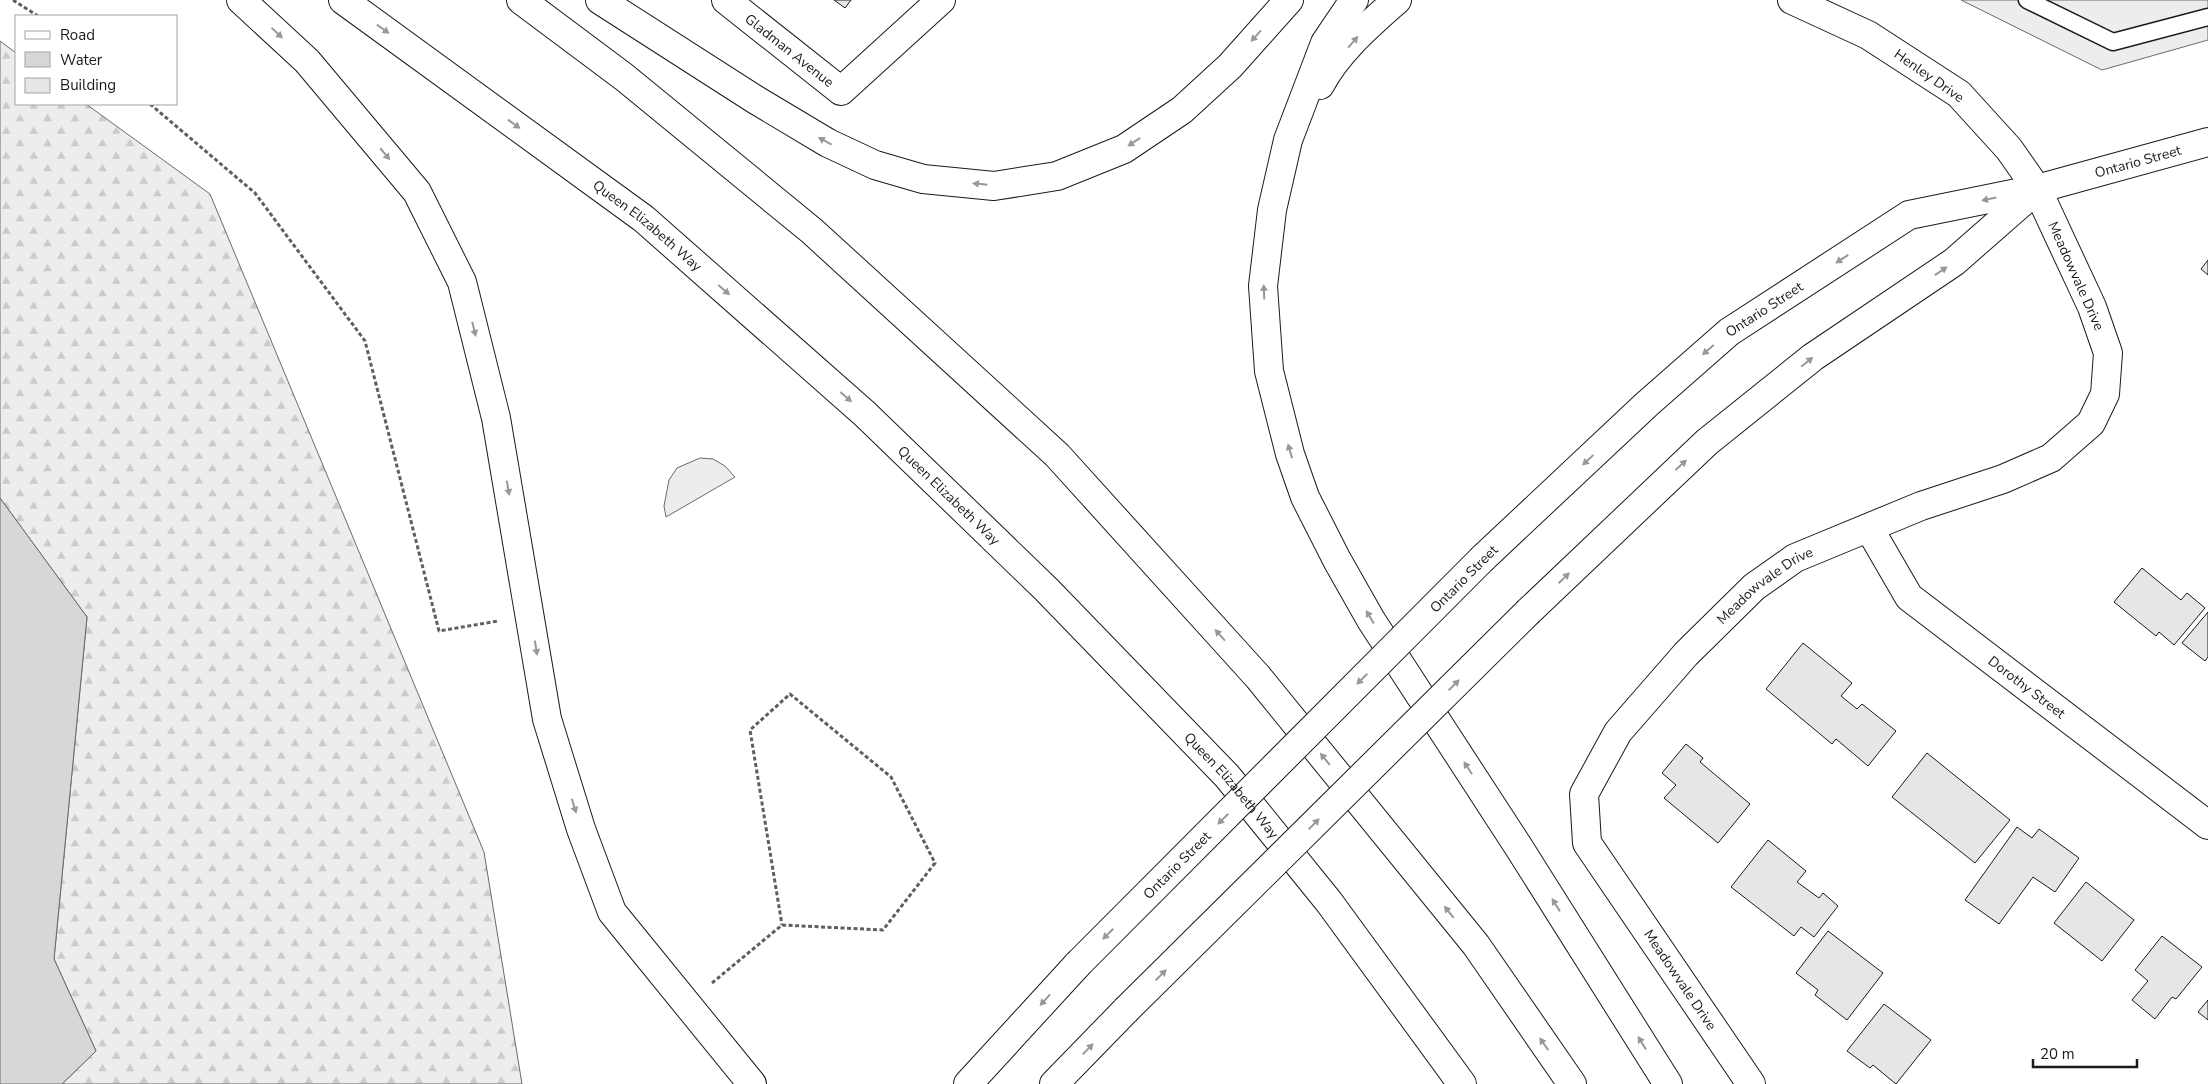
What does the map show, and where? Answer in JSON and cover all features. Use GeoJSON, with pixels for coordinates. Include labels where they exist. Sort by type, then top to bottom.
{"type":"FeatureCollection","features":[{"type":"Feature","properties":{"kind":"main road"},"geometry":{"type":"LineString","coordinates":[[241,0],[307,61],[417,192],[462,282],[496,418],[548,719],[581,829],[612,912],[752,1084]]}},
{"type":"Feature","properties":{"kind":"main road","name":"Queen Elizabeth Way"},"geometry":{"type":"LineString","coordinates":[[343,0],[644,219],[865,414],[1046,588],[1227,776],[1328,902],[1462,1084]]}},
{"type":"Feature","properties":{"kind":"main road"},"geometry":{"type":"LineString","coordinates":[[521,0],[624,77],[812,231],[1057,456],[1265,685],[1476,945],[1572,1084]]}},
{"type":"Feature","properties":{"kind":"main road"},"geometry":{"type":"LineString","coordinates":[[600,0],[756,100],[836,146],[874,165],[923,178],[994,186],[1058,176],[1124,149],[1182,110],[1230,66],[1289,0]]}},
{"type":"Feature","properties":{"kind":"main road","name":"Gladman Avenue"},"geometry":{"type":"LineString","coordinates":[[726,0],[841,91],[940,0]]}},
{"type":"Feature","properties":{"kind":"main road"},"geometry":{"type":"LineString","coordinates":[[1354,0],[1325,43],[1288,140],[1272,210],[1263,286],[1269,371],[1290,454],[1305,497],[1337,560],[1371,620],[1518,846],[1668,1084]]}},
{"type":"Feature","properties":{"kind":"main road"},"geometry":{"type":"LineString","coordinates":[[1288,140],[1327,71],[1363,30],[1397,0]]}},
{"type":"Feature","properties":{"kind":"main road","name":"Henley Drive"},"geometry":{"type":"LineString","coordinates":[[1792,0],[1868,35],[1959,94],[2010,149],[2037,189]]}},
{"type":"Feature","properties":{"kind":"main road","name":"Ontario Street"},"geometry":{"type":"LineString","coordinates":[[968,1084],[1078,964],[1483,558],[1647,404],[1729,332],[1909,215],[2037,189],[2208,142]]}},
{"type":"Feature","properties":{"kind":"main road","name":"Ontario Street"},"geometry":{"type":"LineString","coordinates":[[1054,1084],[1126,1010],[1528,611],[1707,442],[1813,357],[1954,262],[2037,189]]}},
{"type":"Feature","properties":{"kind":"main road","name":"Meadowvale Drive"},"geometry":{"type":"LineString","coordinates":[[1751,1084],[1587,843],[1584,794],[1618,732],[1686,654],[1754,587],[1795,558],[1920,506],[2003,479],[2051,458],[2091,424],[2105,394],[2108,353],[2092,307],[2037,189]]}},
{"type":"Feature","properties":{"kind":"main road","name":"Dorothy Street"},"geometry":{"type":"LineString","coordinates":[[1870,528],[1909,597],[2208,825]]}},
{"type":"Feature","properties":{"kind":"lane"},"geometry":{"type":"LineString","coordinates":[[2026,0],[2113,42],[2208,17]]}},
{"type":"Feature","properties":{"kind":"path"},"geometry":{"type":"LineString","coordinates":[[13,0],[36,15]]}},
{"type":"Feature","properties":{"kind":"path"},"geometry":{"type":"LineString","coordinates":[[151,105],[255,193],[365,340],[439,631],[531,615]]}},
{"type":"Feature","properties":{"kind":"path"},"geometry":{"type":"LineString","coordinates":[[686,1004],[782,925],[883,930],[935,863],[891,777],[790,694],[750,730],[782,925]]}},
{"type":"Feature","properties":{"kind":"shaded area"},"geometry":{"type":"Polygon","coordinates":[[[1961,0],[2208,0],[2208,40],[2102,70],[1961,0]]]}},
{"type":"Feature","properties":{"kind":"shaded area"},"geometry":{"type":"Polygon","coordinates":[[[700,458],[713,459],[725,466],[735,477],[666,517],[664,506],[669,480],[677,468],[700,458]]]}},
{"type":"Feature","properties":{"kind":"green space"},"geometry":{"type":"Polygon","coordinates":[[[0,41],[15,52],[15,105],[87,105],[210,194],[484,852],[522,1084],[62,1084],[96,1051],[54,959],[87,617],[0,498],[0,41]]]}},
{"type":"Feature","properties":{"kind":"water"},"geometry":{"type":"Polygon","coordinates":[[[0,498],[87,617],[54,959],[96,1051],[62,1084],[0,1084],[0,498]]]}},
{"type":"Feature","properties":{"kind":"building"},"geometry":{"type":"Polygon","coordinates":[[[834,0],[851,0],[845,8],[834,0]]]}},
{"type":"Feature","properties":{"kind":"building"},"geometry":{"type":"Polygon","coordinates":[[[2208,260],[2208,275],[2201,269],[2208,260]]]}},
{"type":"Feature","properties":{"kind":"building"},"geometry":{"type":"Polygon","coordinates":[[[2142,568],[2181,600],[2187,593],[2205,608],[2174,645],[2159,632],[2156,636],[2114,602],[2142,568]]]}},
{"type":"Feature","properties":{"kind":"building"},"geometry":{"type":"Polygon","coordinates":[[[2208,612],[2208,657],[2205,661],[2182,643],[2208,612]]]}},
{"type":"Feature","properties":{"kind":"building"},"geometry":{"type":"Polygon","coordinates":[[[1803,643],[1852,683],[1841,696],[1857,709],[1862,704],[1896,731],[1868,766],[1836,739],[1832,744],[1766,689],[1803,643]]]}},
{"type":"Feature","properties":{"kind":"building"},"geometry":{"type":"Polygon","coordinates":[[[1686,744],[1703,758],[1700,762],[1750,804],[1718,843],[1664,798],[1676,785],[1662,773],[1686,744]]]}},
{"type":"Feature","properties":{"kind":"building"},"geometry":{"type":"Polygon","coordinates":[[[1927,753],[2010,820],[1975,863],[1892,797],[1927,753]]]}},
{"type":"Feature","properties":{"kind":"building"},"geometry":{"type":"Polygon","coordinates":[[[2017,827],[2032,838],[2039,829],[2079,858],[2055,892],[2033,877],[1999,924],[1965,900],[2017,827]]]}},
{"type":"Feature","properties":{"kind":"building"},"geometry":{"type":"Polygon","coordinates":[[[1768,840],[1806,871],[1797,882],[1819,898],[1823,893],[1838,906],[1814,937],[1801,927],[1794,936],[1731,887],[1768,840]]]}},
{"type":"Feature","properties":{"kind":"building"},"geometry":{"type":"Polygon","coordinates":[[[2086,882],[2134,920],[2102,961],[2054,923],[2086,882]]]}},
{"type":"Feature","properties":{"kind":"building"},"geometry":{"type":"Polygon","coordinates":[[[1828,931],[1883,973],[1847,1020],[1815,995],[1818,990],[1796,973],[1828,931]]]}},
{"type":"Feature","properties":{"kind":"building"},"geometry":{"type":"Polygon","coordinates":[[[2162,936],[2202,967],[2176,999],[2172,997],[2155,1019],[2132,1000],[2148,981],[2135,970],[2162,936]]]}},
{"type":"Feature","properties":{"kind":"building"},"geometry":{"type":"Polygon","coordinates":[[[2208,1000],[2208,1020],[2198,1012],[2208,1000]]]}},
{"type":"Feature","properties":{"kind":"building"},"geometry":{"type":"Polygon","coordinates":[[[1884,1004],[1931,1040],[1896,1084],[1873,1065],[1870,1068],[1847,1051],[1884,1004]]]}}]}
